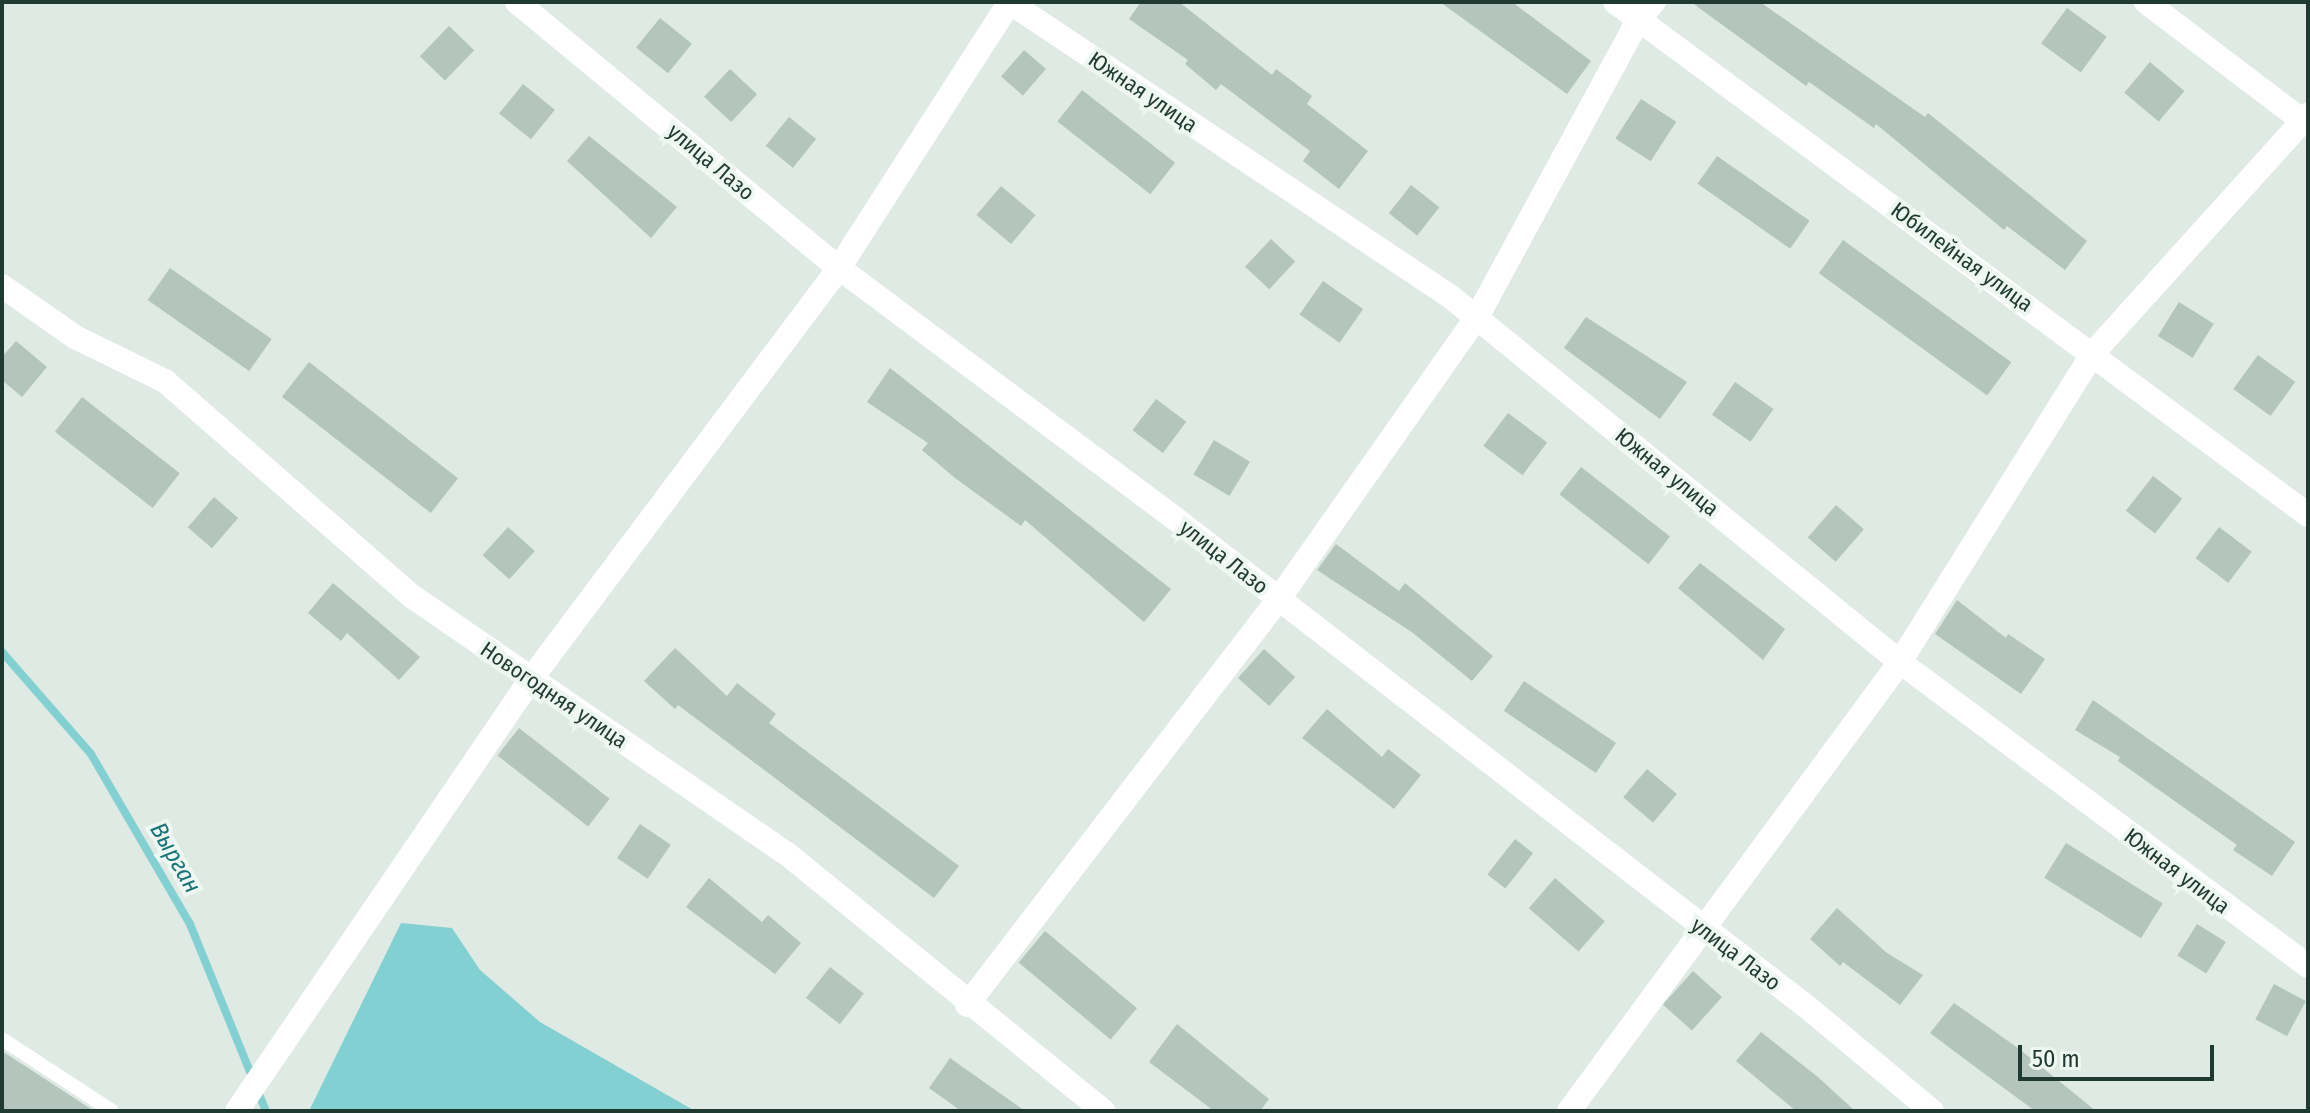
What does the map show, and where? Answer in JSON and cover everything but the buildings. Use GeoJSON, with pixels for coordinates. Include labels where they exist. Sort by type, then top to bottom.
{"type":"FeatureCollection","features":[{"type":"Feature","properties":{"kind":"street","name":"улица Лазо"},"geometry":{"type":"LineString","coordinates":[[517,2],[839,268],[1278,600],[1932,1111]]}},
{"type":"Feature","properties":{"kind":"street"},"geometry":{"type":"LineString","coordinates":[[241,1106],[531,679],[839,268],[1010,2]]}},
{"type":"Feature","properties":{"kind":"street","name":"Южная улица"},"geometry":{"type":"LineString","coordinates":[[1010,2],[1477,317],[1900,662],[2308,966]]}},
{"type":"Feature","properties":{"kind":"street","name":"Юбилейная улица"},"geometry":{"type":"LineString","coordinates":[[1615,2],[1646,11],[2308,515]]}},
{"type":"Feature","properties":{"kind":"street"},"geometry":{"type":"LineString","coordinates":[[1569,1111],[1900,662],[2093,353],[2306,121],[2146,2]]}},
{"type":"Feature","properties":{"kind":"street"},"geometry":{"type":"LineString","coordinates":[[967,1005],[1278,600],[1477,317],[1646,11]]}},
{"type":"Feature","properties":{"kind":"street","name":"Новогодняя улица"},"geometry":{"type":"LineString","coordinates":[[2,286],[75,337],[165,381],[413,597],[786,853],[967,1005],[1103,1111]]}},
{"type":"Feature","properties":{"kind":"lane"},"geometry":{"type":"LineString","coordinates":[[2,1039],[112,1111]]}},
{"type":"Feature","properties":{"kind":"water"},"geometry":{"type":"Polygon","coordinates":[[[401,923],[452,928],[480,970],[540,1022],[695,1111],[309,1111],[401,923]]]}},
{"type":"Feature","properties":{"kind":"waterway","name":"Вырган"},"geometry":{"type":"LineString","coordinates":[[2,652],[91,754],[190,924],[266,1111]]}}]}
